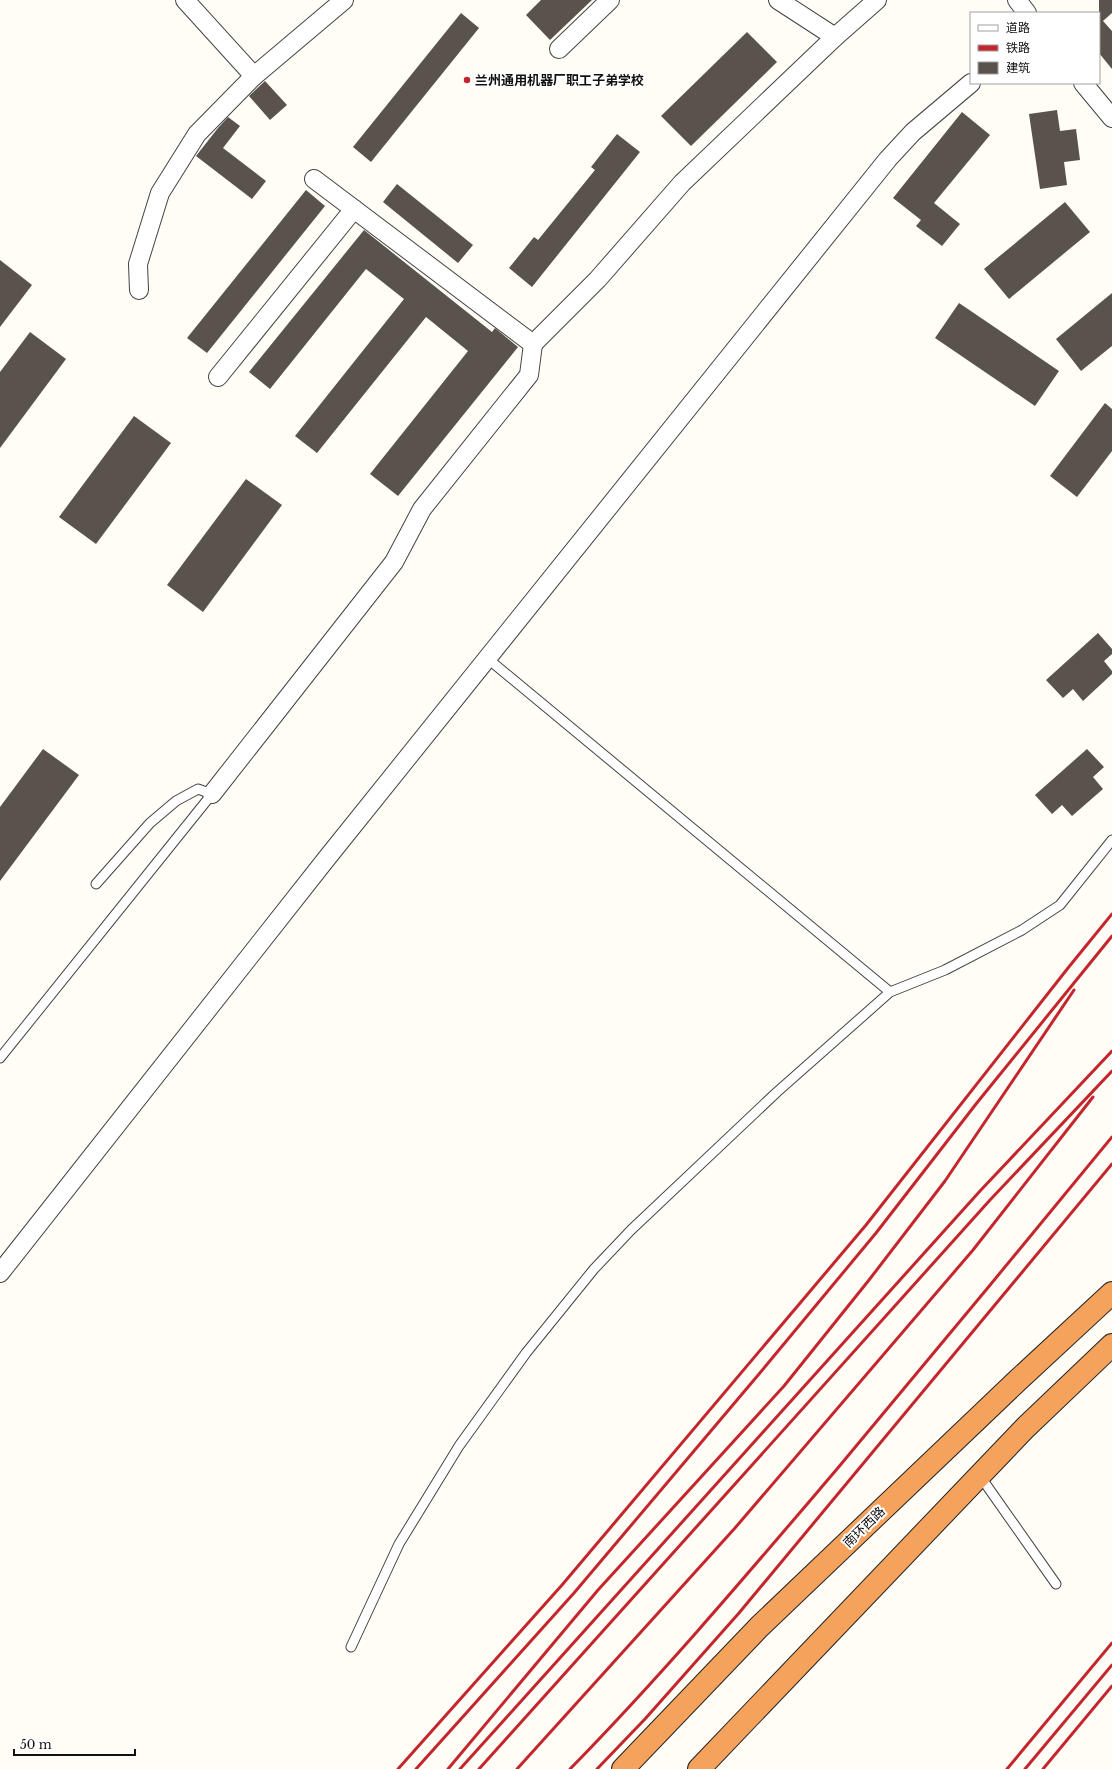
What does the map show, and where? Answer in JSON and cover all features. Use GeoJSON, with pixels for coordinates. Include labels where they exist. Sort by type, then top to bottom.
{"type":"FeatureCollection","features":[{"type":"Feature","properties":{"kind":"highway","name":"南环西路"},"geometry":{"type":"LineString","coordinates":[[623,1769],[759,1627],[1017,1381],[1112,1293]]}},
{"type":"Feature","properties":{"kind":"highway"},"geometry":{"type":"LineString","coordinates":[[699,1769],[1025,1428],[1112,1345]]}},
{"type":"Feature","properties":{"kind":"street"},"geometry":{"type":"LineString","coordinates":[[185,0],[254,76]]}},
{"type":"Feature","properties":{"kind":"street"},"geometry":{"type":"LineString","coordinates":[[139,290],[138,264],[160,193],[197,134],[254,76],[344,0]]}},
{"type":"Feature","properties":{"kind":"street"},"geometry":{"type":"LineString","coordinates":[[559,49],[610,0]]}},
{"type":"Feature","properties":{"kind":"street"},"geometry":{"type":"LineString","coordinates":[[778,0],[835,37]]}},
{"type":"Feature","properties":{"kind":"street"},"geometry":{"type":"LineString","coordinates":[[212,794],[394,562],[422,509],[529,375],[533,344],[598,279],[682,184],[835,37],[877,0]]}},
{"type":"Feature","properties":{"kind":"street"},"geometry":{"type":"LineString","coordinates":[[1017,0],[1026,12]]}},
{"type":"Feature","properties":{"kind":"street"},"geometry":{"type":"LineString","coordinates":[[0,1273],[327,858],[888,159],[912,132],[970,84]]}},
{"type":"Feature","properties":{"kind":"street"},"geometry":{"type":"LineString","coordinates":[[1084,84],[1112,118]]}},
{"type":"Feature","properties":{"kind":"street"},"geometry":{"type":"LineString","coordinates":[[314,179],[533,344]]}},
{"type":"Feature","properties":{"kind":"street"},"geometry":{"type":"LineString","coordinates":[[218,377],[354,209]]}},
{"type":"Feature","properties":{"kind":"lane"},"geometry":{"type":"LineString","coordinates":[[487,658],[890,992]]}},
{"type":"Feature","properties":{"kind":"lane"},"geometry":{"type":"LineString","coordinates":[[0,1058],[212,794],[198,789],[176,801],[150,823],[96,884]]}},
{"type":"Feature","properties":{"kind":"lane"},"geometry":{"type":"LineString","coordinates":[[351,1647],[399,1544],[428,1494],[492,1399],[560,1311],[631,1230],[777,1092],[890,992],[945,970],[1022,930],[1060,905],[1112,840]]}},
{"type":"Feature","properties":{"kind":"lane"},"geometry":{"type":"LineString","coordinates":[[980,1475],[1056,1584]]}},
{"type":"Feature","properties":{"kind":"building"},"geometry":{"type":"Polygon","coordinates":[[[541,0],[592,0],[550,40],[526,15],[541,0]]]}},
{"type":"Feature","properties":{"kind":"building"},"geometry":{"type":"Polygon","coordinates":[[[1099,0],[1112,0],[1112,13],[1103,21],[1112,31],[1112,69],[1100,54],[1099,0]]]}},
{"type":"Feature","properties":{"kind":"building"},"geometry":{"type":"Polygon","coordinates":[[[461,13],[479,28],[371,162],[353,147],[461,13]]]}},
{"type":"Feature","properties":{"kind":"building"},"geometry":{"type":"Polygon","coordinates":[[[747,32],[777,62],[691,146],[661,116],[747,32]]]}},
{"type":"Feature","properties":{"kind":"building"},"geometry":{"type":"Polygon","coordinates":[[[265,81],[287,105],[270,120],[249,96],[265,81]]]}},
{"type":"Feature","properties":{"kind":"building"},"geometry":{"type":"Polygon","coordinates":[[[1057,110],[1060,131],[1076,129],[1080,160],[1064,162],[1067,185],[1040,189],[1029,114],[1057,110]]]}},
{"type":"Feature","properties":{"kind":"building"},"geometry":{"type":"Polygon","coordinates":[[[962,112],[990,135],[934,203],[960,224],[942,246],[916,226],[921,220],[893,198],[962,112]]]}},
{"type":"Feature","properties":{"kind":"building"},"geometry":{"type":"Polygon","coordinates":[[[228,117],[240,126],[223,148],[266,181],[252,199],[196,156],[228,117]]]}},
{"type":"Feature","properties":{"kind":"building"},"geometry":{"type":"Polygon","coordinates":[[[617,134],[640,152],[532,287],[509,268],[534,237],[538,240],[595,170],[591,167],[617,134]]]}},
{"type":"Feature","properties":{"kind":"building"},"geometry":{"type":"Polygon","coordinates":[[[397,184],[473,245],[458,263],[383,202],[397,184]]]}},
{"type":"Feature","properties":{"kind":"building"},"geometry":{"type":"Polygon","coordinates":[[[306,190],[325,206],[207,353],[187,338],[306,190]]]}},
{"type":"Feature","properties":{"kind":"building"},"geometry":{"type":"Polygon","coordinates":[[[1065,202],[1090,232],[1009,299],[984,269],[1065,202]]]}},
{"type":"Feature","properties":{"kind":"building"},"geometry":{"type":"Polygon","coordinates":[[[364,230],[492,332],[495,328],[518,347],[398,496],[370,474],[468,351],[426,317],[317,453],[295,436],[404,299],[366,269],[270,389],[249,372],[364,230]]]}},
{"type":"Feature","properties":{"kind":"building"},"geometry":{"type":"Polygon","coordinates":[[[0,260],[32,285],[0,327],[0,260]]]}},
{"type":"Feature","properties":{"kind":"building"},"geometry":{"type":"Polygon","coordinates":[[[1112,293],[1112,346],[1081,371],[1056,339],[1112,293]]]}},
{"type":"Feature","properties":{"kind":"building"},"geometry":{"type":"Polygon","coordinates":[[[959,303],[1059,371],[1035,406],[935,338],[959,303]]]}},
{"type":"Feature","properties":{"kind":"building"},"geometry":{"type":"Polygon","coordinates":[[[30,332],[66,359],[0,448],[0,372],[30,332]]]}},
{"type":"Feature","properties":{"kind":"building"},"geometry":{"type":"Polygon","coordinates":[[[1105,403],[1112,409],[1112,451],[1077,497],[1050,476],[1105,403]]]}},
{"type":"Feature","properties":{"kind":"building"},"geometry":{"type":"Polygon","coordinates":[[[134,416],[171,443],[96,544],[59,517],[134,416]]]}},
{"type":"Feature","properties":{"kind":"building"},"geometry":{"type":"Polygon","coordinates":[[[246,479],[282,505],[203,612],[167,585],[246,479]]]}},
{"type":"Feature","properties":{"kind":"building"},"geometry":{"type":"Polygon","coordinates":[[[1098,633],[1112,649],[1112,654],[1104,661],[1112,671],[1112,674],[1083,701],[1073,689],[1063,698],[1046,680],[1098,633]]]}},
{"type":"Feature","properties":{"kind":"building"},"geometry":{"type":"Polygon","coordinates":[[[43,749],[79,775],[0,881],[0,807],[43,749]]]}},
{"type":"Feature","properties":{"kind":"building"},"geometry":{"type":"Polygon","coordinates":[[[1087,749],[1104,767],[1093,777],[1103,789],[1072,816],[1062,805],[1052,814],[1035,795],[1087,749]]]}},
{"type":"Feature","properties":{"kind":"railway"},"geometry":{"type":"LineString","coordinates":[[398,1769],[562,1585],[866,1225],[1112,914]]}},
{"type":"Feature","properties":{"kind":"railway"},"geometry":{"type":"LineString","coordinates":[[416,1769],[574,1593],[759,1374],[876,1233],[976,1104],[1112,936]]}},
{"type":"Feature","properties":{"kind":"railway"},"geometry":{"type":"LineString","coordinates":[[448,1769],[598,1590],[784,1386],[869,1280],[945,1181],[1074,990]]}},
{"type":"Feature","properties":{"kind":"railway"},"geometry":{"type":"LineString","coordinates":[[460,1769],[980,1191],[1112,1051]]}},
{"type":"Feature","properties":{"kind":"railway"},"geometry":{"type":"LineString","coordinates":[[479,1769],[990,1200],[1112,1071]]}},
{"type":"Feature","properties":{"kind":"railway"},"geometry":{"type":"LineString","coordinates":[[517,1769],[735,1528],[973,1250],[1093,1097]]}},
{"type":"Feature","properties":{"kind":"railway"},"geometry":{"type":"LineString","coordinates":[[570,1769],[673,1659],[772,1545],[837,1469],[1112,1137]]}},
{"type":"Feature","properties":{"kind":"railway"},"geometry":{"type":"LineString","coordinates":[[597,1769],[645,1719],[739,1613],[1112,1164]]}},
{"type":"Feature","properties":{"kind":"railway"},"geometry":{"type":"LineString","coordinates":[[1007,1769],[1112,1643]]}},
{"type":"Feature","properties":{"kind":"railway"},"geometry":{"type":"LineString","coordinates":[[1025,1769],[1112,1665]]}},
{"type":"Feature","properties":{"kind":"railway"},"geometry":{"type":"LineString","coordinates":[[1043,1769],[1112,1686]]}},
{"type":"Feature","properties":{"kind":"place","name":"兰州通用机器厂职工子弟学校"},"geometry":{"type":"Point","coordinates":[467,80]}}]}
